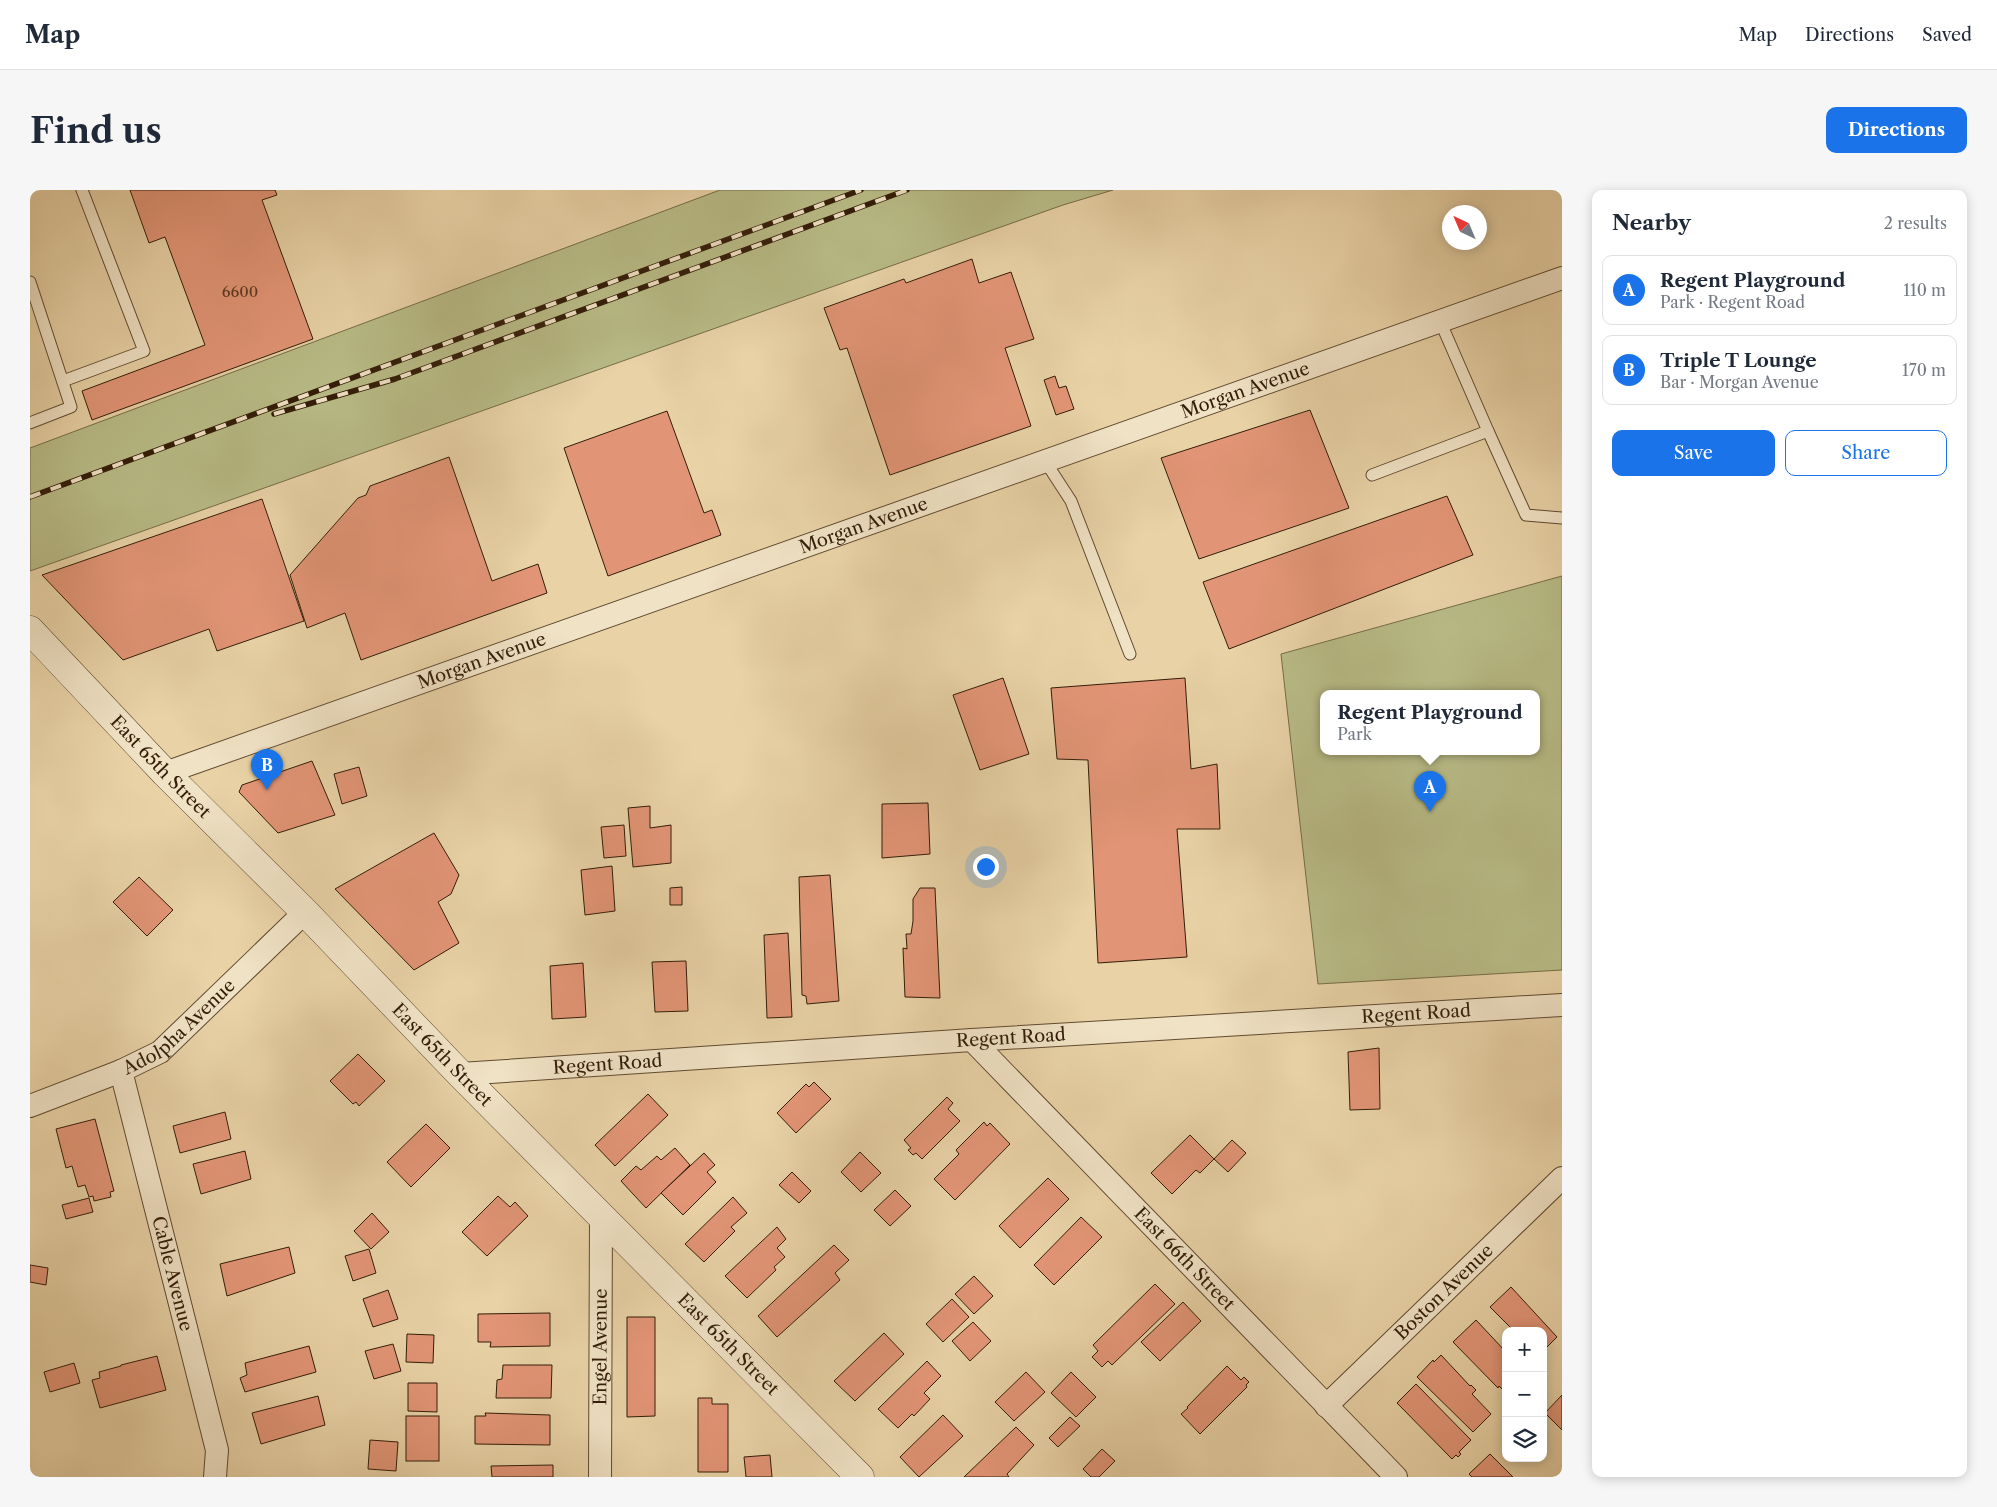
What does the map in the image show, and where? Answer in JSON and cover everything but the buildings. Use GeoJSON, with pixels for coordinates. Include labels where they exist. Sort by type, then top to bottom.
{"type":"FeatureCollection","features":[{"type":"Feature","properties":{"kind":"street","name":"Morgan Avenue"},"geometry":{"type":"LineString","coordinates":[[165,773],[1440,321],[1560,285]]}},
{"type":"Feature","properties":{"kind":"street","name":"East 65th Street"},"geometry":{"type":"LineString","coordinates":[[30,630],[165,773],[305,912],[460,1074],[860,1477]]}},
{"type":"Feature","properties":{"kind":"street","name":"Adolpha Avenue"},"geometry":{"type":"LineString","coordinates":[[30,1106],[121,1071],[160,1052],[305,912]]}},
{"type":"Feature","properties":{"kind":"street","name":"Regent Road"},"geometry":{"type":"LineString","coordinates":[[460,1074],[972,1040],[1562,1005]]}},
{"type":"Feature","properties":{"kind":"street","name":"East 66th Street"},"geometry":{"type":"LineString","coordinates":[[972,1040],[1396,1477]]}},
{"type":"Feature","properties":{"kind":"street","name":"Cable Avenue"},"geometry":{"type":"LineString","coordinates":[[121,1071],[217,1450],[215,1477]]}},
{"type":"Feature","properties":{"kind":"street","name":"Boston Avenue"},"geometry":{"type":"LineString","coordinates":[[1326,1406],[1562,1178]]}},
{"type":"Feature","properties":{"kind":"street","name":"Engel Avenue"},"geometry":{"type":"LineString","coordinates":[[600,1477],[601,1216]]}},
{"type":"Feature","properties":{"kind":"lane"},"geometry":{"type":"LineString","coordinates":[[63,382],[144,351],[82,190]]}},
{"type":"Feature","properties":{"kind":"lane"},"geometry":{"type":"LineString","coordinates":[[30,282],[71,407],[30,423]]}},
{"type":"Feature","properties":{"kind":"lane"},"geometry":{"type":"LineString","coordinates":[[1440,321],[1526,515],[1562,518]]}},
{"type":"Feature","properties":{"kind":"lane"},"geometry":{"type":"LineString","coordinates":[[1372,475],[1488,431]]}},
{"type":"Feature","properties":{"kind":"lane"},"geometry":{"type":"LineString","coordinates":[[1045,461],[1071,501],[1130,654]]}},
{"type":"Feature","properties":{"kind":"green space"},"geometry":{"type":"Polygon","coordinates":[[[720,190],[1113,190],[1063,205],[30,571],[30,448],[720,190]]]}},
{"type":"Feature","properties":{"kind":"green space"},"geometry":{"type":"Polygon","coordinates":[[[1562,576],[1562,970],[1318,984],[1281,654],[1562,576]]]}},
{"type":"Feature","properties":{"kind":"railway"},"geometry":{"type":"LineString","coordinates":[[30,497],[861,190]]}},
{"type":"Feature","properties":{"kind":"railway"},"geometry":{"type":"LineString","coordinates":[[274,414],[395,379],[907,190]]}},
{"type":"Feature","properties":{"kind":"place","name":"Triple T Lounge"},"geometry":{"type":"Point","coordinates":[267,790]}},
{"type":"Feature","properties":{"kind":"place","name":"Regent Playground"},"geometry":{"type":"Point","coordinates":[1430,812]}}]}
